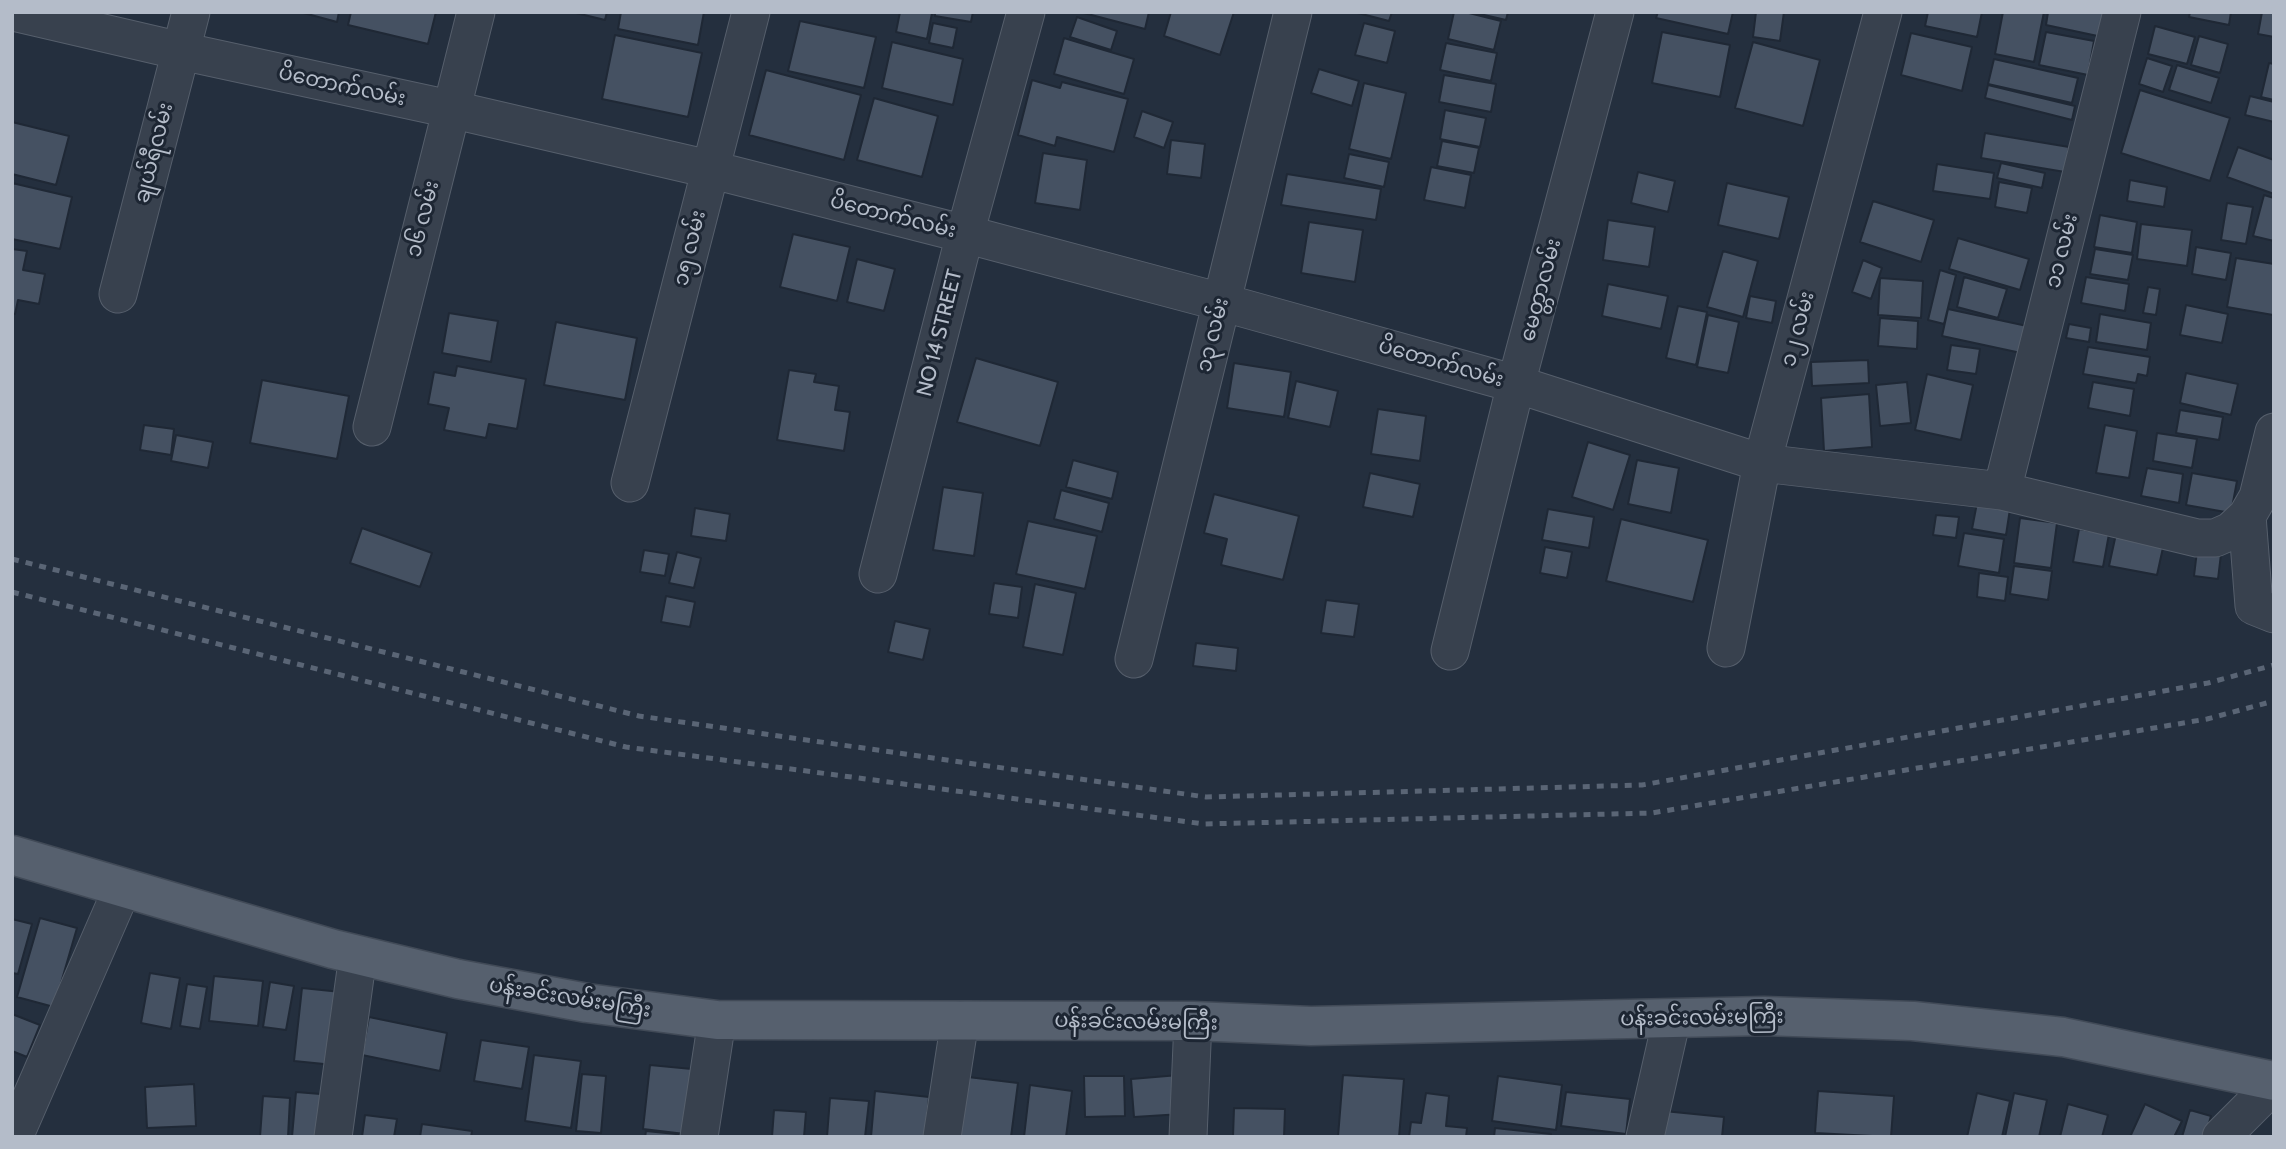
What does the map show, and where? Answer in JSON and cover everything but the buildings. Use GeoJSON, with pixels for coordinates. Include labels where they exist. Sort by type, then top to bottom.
{"type":"FeatureCollection","features":[{"type":"Feature","properties":{"kind":"main road","name":"ပန်းခင်းလမ်းမကြီး"},"geometry":{"type":"LineString","coordinates":[[12,856],[358,955],[458,979],[574,1000],[717,1020],[1193,1021],[1311,1026],[1764,1016],[1913,1021],[2063,1037],[2274,1083]]}},
{"type":"Feature","properties":{"kind":"street","name":"ပိတောက်လမ်း"},"geometry":{"type":"LineString","coordinates":[[13,12],[709,169],[965,234],[1516,384],[1762,463],[2002,491],[2197,538],[2215,538],[2231,531],[2247,516]]}},
{"type":"Feature","properties":{"kind":"street","name":"ချယ်ရီလမ်း"},"geometry":{"type":"LineString","coordinates":[[118,294],[191,12]]}},
{"type":"Feature","properties":{"kind":"street","name":"၁၆ လမ်း"},"geometry":{"type":"LineString","coordinates":[[372,427],[476,12]]}},
{"type":"Feature","properties":{"kind":"street","name":"၁၅ လမ်း"},"geometry":{"type":"LineString","coordinates":[[630,483],[751,12]]}},
{"type":"Feature","properties":{"kind":"street","name":"NO 14 STREET"},"geometry":{"type":"LineString","coordinates":[[878,574],[965,234],[1026,12]]}},
{"type":"Feature","properties":{"kind":"street","name":"၁၃ လမ်း"},"geometry":{"type":"LineString","coordinates":[[1134,659],[1293,12]]}},
{"type":"Feature","properties":{"kind":"street","name":"မေတ္တာလမ်း"},"geometry":{"type":"LineString","coordinates":[[1450,651],[1516,384],[1615,12]]}},
{"type":"Feature","properties":{"kind":"street","name":"၁၂ လမ်း"},"geometry":{"type":"LineString","coordinates":[[1726,648],[1762,463],[1882,12]]}},
{"type":"Feature","properties":{"kind":"street","name":"၁၁ လမ်း"},"geometry":{"type":"LineString","coordinates":[[2002,491],[2122,12]]}},
{"type":"Feature","properties":{"kind":"street"},"geometry":{"type":"LineString","coordinates":[[2274,432],[2258,496],[2247,516],[2254,606],[2274,614]]}},
{"type":"Feature","properties":{"kind":"street"},"geometry":{"type":"LineString","coordinates":[[14,1137],[122,889]]}},
{"type":"Feature","properties":{"kind":"street"},"geometry":{"type":"LineString","coordinates":[[334,1137],[358,955]]}},
{"type":"Feature","properties":{"kind":"street"},"geometry":{"type":"LineString","coordinates":[[1645,1137],[1672,1018]]}},
{"type":"Feature","properties":{"kind":"street"},"geometry":{"type":"LineString","coordinates":[[699,1137],[717,1020]]}},
{"type":"Feature","properties":{"kind":"street"},"geometry":{"type":"LineString","coordinates":[[942,1137],[960,1020]]}},
{"type":"Feature","properties":{"kind":"street"},"geometry":{"type":"LineString","coordinates":[[1188,1137],[1193,1021]]}},
{"type":"Feature","properties":{"kind":"street"},"geometry":{"type":"LineString","coordinates":[[2221,1137],[2274,1083]]}},
{"type":"Feature","properties":{"kind":"railway"},"geometry":{"type":"LineString","coordinates":[[12,559],[639,716],[1206,797],[1642,785],[2208,683],[2274,665]]}},
{"type":"Feature","properties":{"kind":"railway"},"geometry":{"type":"LineString","coordinates":[[12,592],[626,747],[1204,824],[1652,813],[2207,719],[2274,701]]}}]}
